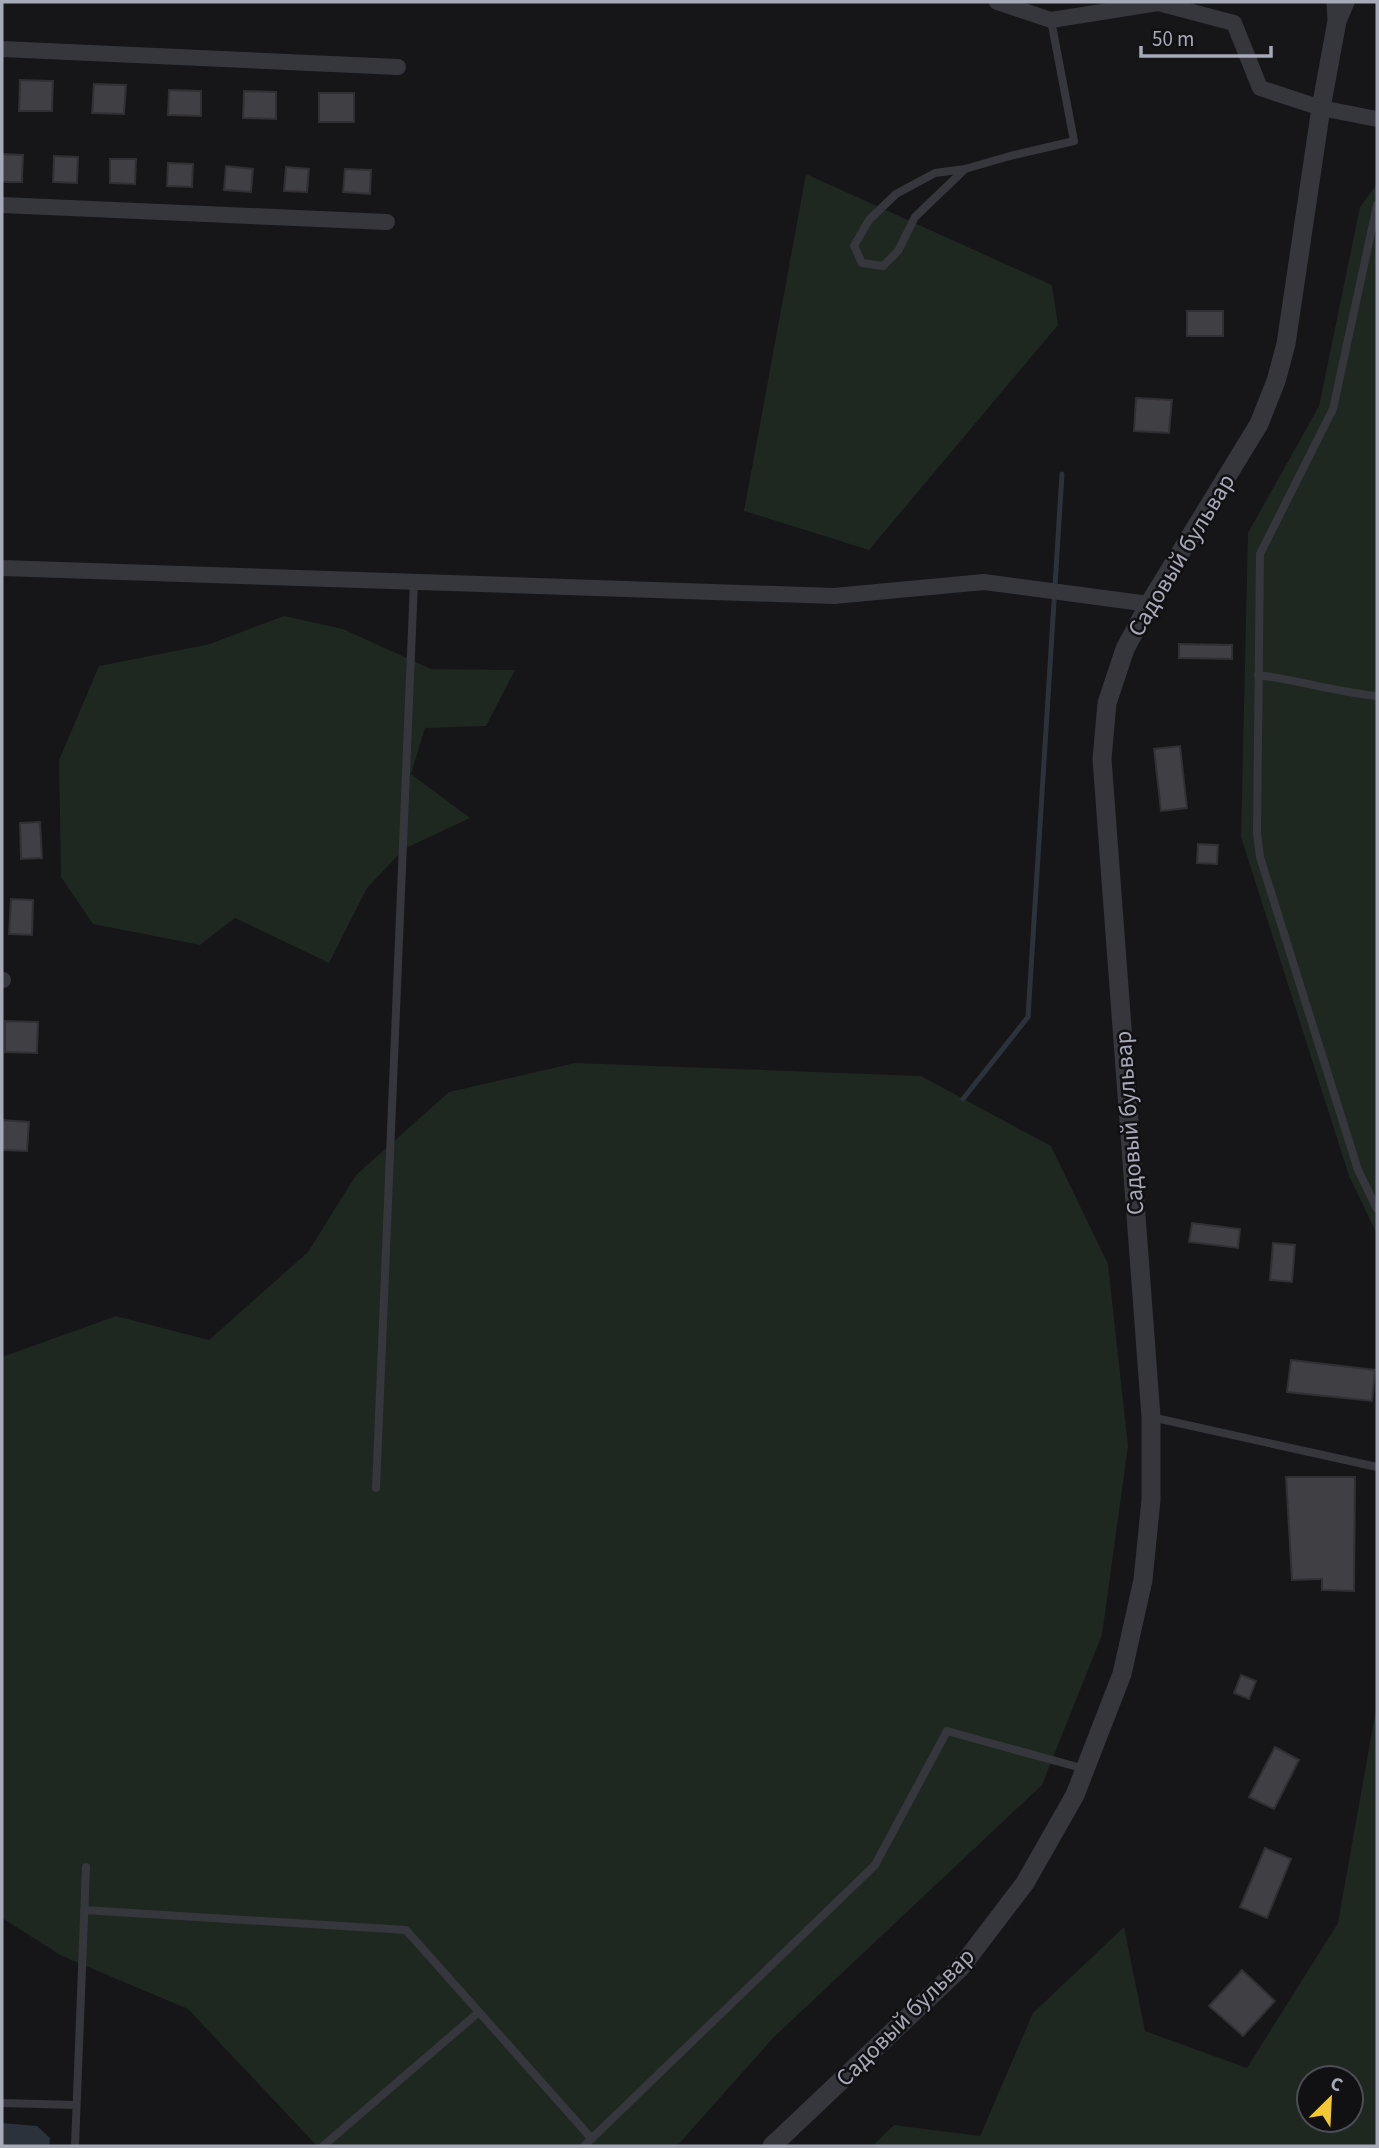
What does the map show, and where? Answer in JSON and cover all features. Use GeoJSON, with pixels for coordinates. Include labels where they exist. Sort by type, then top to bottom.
{"type":"FeatureCollection","features":[{"type":"Feature","properties":{"kind":"street"},"geometry":{"type":"LineString","coordinates":[[997,2],[1051,20],[1158,3],[1234,23],[1260,88],[1321,108],[1377,119]]}},
{"type":"Feature","properties":{"kind":"street","name":"Садовый бульвар"},"geometry":{"type":"LineString","coordinates":[[772,2146],[961,1966],[1025,1883],[1075,1795],[1122,1674],[1143,1580],[1151,1500],[1151,1417],[1102,760],[1107,703],[1125,649],[1149,604],[1259,424],[1276,381],[1286,344],[1336,12],[1345,2]]}},
{"type":"Feature","properties":{"kind":"street"},"geometry":{"type":"LineString","coordinates":[[2,49],[398,67]]}},
{"type":"Feature","properties":{"kind":"street"},"geometry":{"type":"LineString","coordinates":[[2,205],[387,222]]}},
{"type":"Feature","properties":{"kind":"street"},"geometry":{"type":"LineString","coordinates":[[2,568],[834,596],[984,582],[1149,604]]}},
{"type":"Feature","properties":{"kind":"lane"},"geometry":{"type":"LineString","coordinates":[[965,169],[915,217],[898,251],[883,266],[862,263],[854,246],[869,220],[896,194],[935,173],[965,169],[1074,141],[1051,20]]}},
{"type":"Feature","properties":{"kind":"lane"},"geometry":{"type":"LineString","coordinates":[[1377,205],[1333,408],[1260,554],[1256,834],[1259,857],[1358,1170],[1377,1209]]}},
{"type":"Feature","properties":{"kind":"lane"},"geometry":{"type":"LineString","coordinates":[[376,1488],[414,582]]}},
{"type":"Feature","properties":{"kind":"lane"},"geometry":{"type":"LineString","coordinates":[[1258,675],[1295,680],[1346,693],[1377,696]]}},
{"type":"Feature","properties":{"kind":"lane"},"geometry":{"type":"LineString","coordinates":[[1151,1417],[1377,1466]]}},
{"type":"Feature","properties":{"kind":"lane"},"geometry":{"type":"LineString","coordinates":[[584,2146],[875,1865],[947,1731],[1085,1769]]}},
{"type":"Feature","properties":{"kind":"lane"},"geometry":{"type":"LineString","coordinates":[[75,2146],[86,1867]]}},
{"type":"Feature","properties":{"kind":"lane"},"geometry":{"type":"LineString","coordinates":[[85,1910],[406,1930],[592,2139]]}},
{"type":"Feature","properties":{"kind":"lane"},"geometry":{"type":"LineString","coordinates":[[323,2146],[479,2012]]}},
{"type":"Feature","properties":{"kind":"lane"},"geometry":{"type":"LineString","coordinates":[[2,2103],[76,2105]]}},
{"type":"Feature","properties":{"kind":"shaded area"},"geometry":{"type":"Polygon","coordinates":[[[806,174],[1052,285],[1058,325],[869,550],[744,511],[806,174]]]}},
{"type":"Feature","properties":{"kind":"shaded area"},"geometry":{"type":"Polygon","coordinates":[[[1377,184],[1377,1234],[1349,1176],[1241,837],[1248,533],[1319,406],[1360,207],[1377,184]]]}},
{"type":"Feature","properties":{"kind":"shaded area"},"geometry":{"type":"Polygon","coordinates":[[[284,616],[343,629],[431,669],[515,670],[486,726],[425,728],[411,774],[470,818],[404,849],[367,888],[329,963],[235,918],[200,945],[93,924],[61,877],[59,760],[99,666],[210,644],[284,616]]]}},
{"type":"Feature","properties":{"kind":"shaded area"},"geometry":{"type":"Polygon","coordinates":[[[575,1063],[921,1076],[1051,1146],[1108,1264],[1128,1446],[1102,1635],[1042,1785],[773,2038],[677,2146],[317,2146],[188,2009],[62,1956],[2,1918],[2,1357],[116,1316],[209,1340],[308,1252],[356,1175],[449,1092],[575,1063]]]}},
{"type":"Feature","properties":{"kind":"shaded area"},"geometry":{"type":"Polygon","coordinates":[[[1377,1703],[1377,2146],[872,2146],[894,2125],[980,2136],[1033,2013],[1124,1927],[1145,2031],[1247,2068],[1338,1923],[1377,1703]]]}},
{"type":"Feature","properties":{"kind":"shaded area"},"geometry":{"type":"Polygon","coordinates":[[[2,2123],[37,2126],[50,2138],[49,2146],[2,2146],[2,2123]]]}},
{"type":"Feature","properties":{"kind":"building"},"geometry":{"type":"Polygon","coordinates":[[[20,80],[53,81],[52,111],[19,111],[20,80]]]}},
{"type":"Feature","properties":{"kind":"building"},"geometry":{"type":"Polygon","coordinates":[[[94,84],[126,85],[124,114],[92,113],[94,84]]]}},
{"type":"Feature","properties":{"kind":"building"},"geometry":{"type":"Polygon","coordinates":[[[169,90],[201,91],[201,116],[168,115],[169,90]]]}},
{"type":"Feature","properties":{"kind":"building"},"geometry":{"type":"Polygon","coordinates":[[[244,91],[276,92],[276,119],[243,118],[244,91]]]}},
{"type":"Feature","properties":{"kind":"building"},"geometry":{"type":"Polygon","coordinates":[[[319,93],[354,93],[354,122],[319,122],[319,93]]]}},
{"type":"Feature","properties":{"kind":"building"},"geometry":{"type":"Polygon","coordinates":[[[2,154],[23,155],[22,182],[2,182],[2,154]]]}},
{"type":"Feature","properties":{"kind":"building"},"geometry":{"type":"Polygon","coordinates":[[[54,156],[78,157],[77,183],[53,182],[54,156]]]}},
{"type":"Feature","properties":{"kind":"building"},"geometry":{"type":"Polygon","coordinates":[[[110,159],[136,159],[135,184],[110,183],[110,159]]]}},
{"type":"Feature","properties":{"kind":"building"},"geometry":{"type":"Polygon","coordinates":[[[168,163],[193,164],[192,187],[167,186],[168,163]]]}},
{"type":"Feature","properties":{"kind":"building"},"geometry":{"type":"Polygon","coordinates":[[[226,166],[253,169],[251,192],[224,190],[226,166]]]}},
{"type":"Feature","properties":{"kind":"building"},"geometry":{"type":"Polygon","coordinates":[[[286,167],[309,169],[307,192],[284,191],[286,167]]]}},
{"type":"Feature","properties":{"kind":"building"},"geometry":{"type":"Polygon","coordinates":[[[345,169],[371,170],[370,194],[343,192],[345,169]]]}},
{"type":"Feature","properties":{"kind":"building"},"geometry":{"type":"Polygon","coordinates":[[[1187,311],[1223,311],[1223,336],[1187,336],[1187,311]]]}},
{"type":"Feature","properties":{"kind":"building"},"geometry":{"type":"Polygon","coordinates":[[[1136,398],[1172,400],[1169,433],[1134,431],[1136,398]]]}},
{"type":"Feature","properties":{"kind":"building"},"geometry":{"type":"Polygon","coordinates":[[[1179,644],[1232,645],[1232,659],[1179,658],[1179,644]]]}},
{"type":"Feature","properties":{"kind":"building"},"geometry":{"type":"Polygon","coordinates":[[[1180,746],[1187,808],[1161,811],[1154,749],[1180,746]]]}},
{"type":"Feature","properties":{"kind":"building"},"geometry":{"type":"Polygon","coordinates":[[[40,822],[42,858],[21,859],[20,823],[40,822]]]}},
{"type":"Feature","properties":{"kind":"building"},"geometry":{"type":"Polygon","coordinates":[[[1198,844],[1218,845],[1217,864],[1197,863],[1198,844]]]}},
{"type":"Feature","properties":{"kind":"building"},"geometry":{"type":"Polygon","coordinates":[[[11,899],[33,900],[32,935],[9,934],[11,899]]]}},
{"type":"Feature","properties":{"kind":"building"},"geometry":{"type":"Polygon","coordinates":[[[5,1021],[38,1022],[37,1053],[5,1052],[5,1021]]]}},
{"type":"Feature","properties":{"kind":"building"},"geometry":{"type":"Polygon","coordinates":[[[2,1120],[29,1122],[27,1151],[2,1150],[2,1120]]]}},
{"type":"Feature","properties":{"kind":"building"},"geometry":{"type":"Polygon","coordinates":[[[1192,1223],[1240,1229],[1238,1248],[1189,1242],[1192,1223]]]}},
{"type":"Feature","properties":{"kind":"building"},"geometry":{"type":"Polygon","coordinates":[[[1273,1243],[1295,1245],[1292,1282],[1270,1280],[1273,1243]]]}},
{"type":"Feature","properties":{"kind":"building"},"geometry":{"type":"Polygon","coordinates":[[[1291,1360],[1375,1370],[1372,1401],[1287,1392],[1291,1360]]]}},
{"type":"Feature","properties":{"kind":"building"},"geometry":{"type":"Polygon","coordinates":[[[1286,1477],[1355,1477],[1354,1591],[1322,1590],[1322,1579],[1292,1580],[1286,1477]]]}},
{"type":"Feature","properties":{"kind":"building"},"geometry":{"type":"Polygon","coordinates":[[[1241,1675],[1256,1681],[1249,1699],[1234,1693],[1241,1675]]]}},
{"type":"Feature","properties":{"kind":"building"},"geometry":{"type":"Polygon","coordinates":[[[1275,1747],[1299,1760],[1274,1809],[1249,1797],[1275,1747]]]}},
{"type":"Feature","properties":{"kind":"building"},"geometry":{"type":"Polygon","coordinates":[[[1265,1848],[1291,1859],[1267,1918],[1240,1907],[1265,1848]]]}},
{"type":"Feature","properties":{"kind":"building"},"geometry":{"type":"Polygon","coordinates":[[[1242,1970],[1275,2001],[1243,2036],[1209,2006],[1242,1970]]]}},
{"type":"Feature","properties":{"kind":"waterway"},"geometry":{"type":"LineString","coordinates":[[963,1099],[1028,1017],[1062,474]]}}]}
